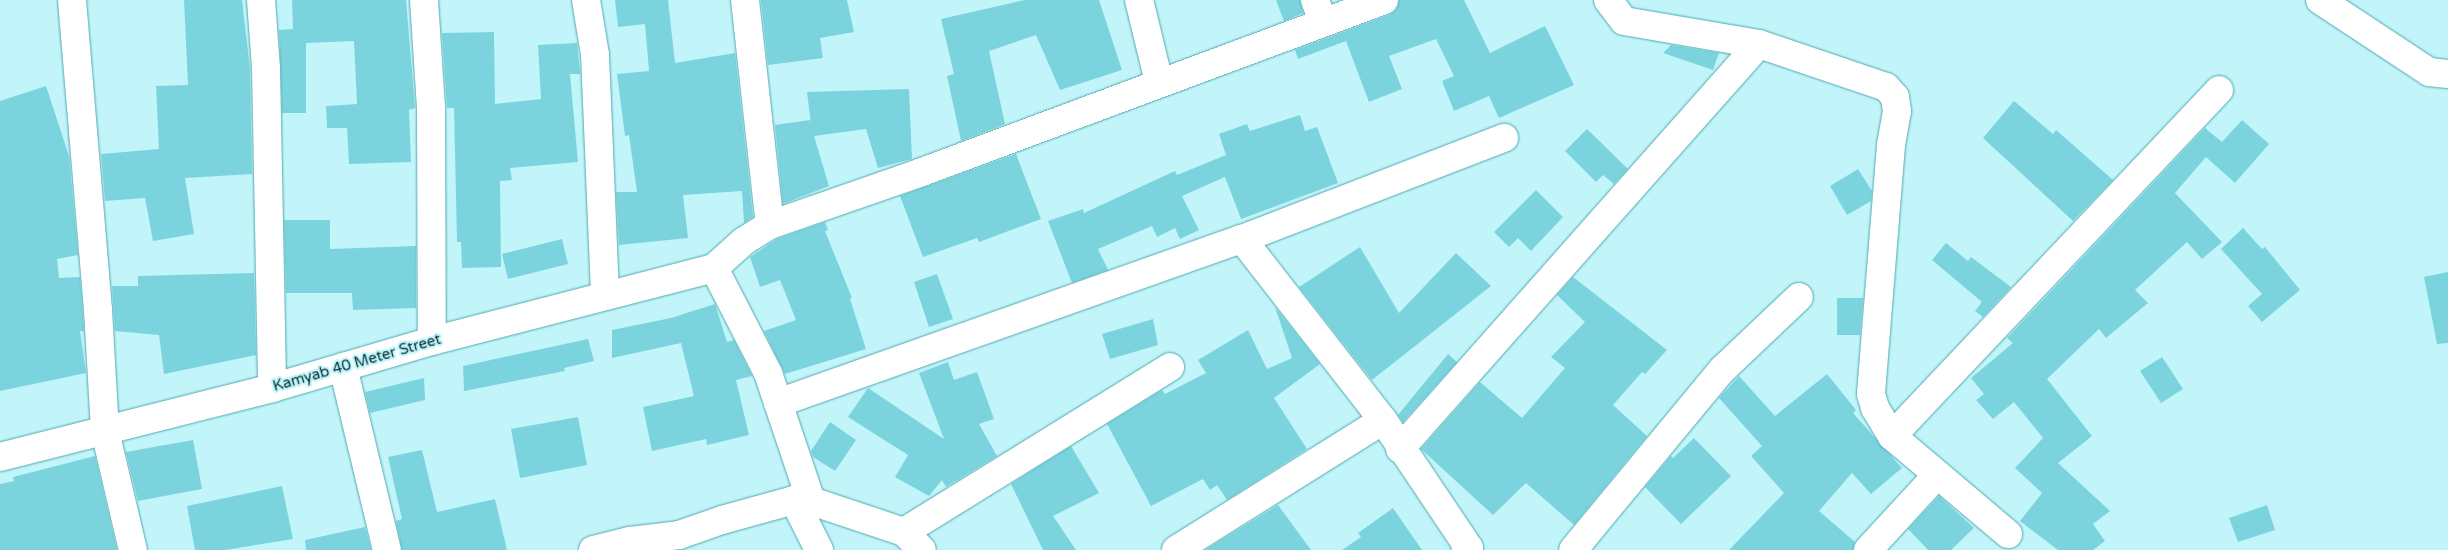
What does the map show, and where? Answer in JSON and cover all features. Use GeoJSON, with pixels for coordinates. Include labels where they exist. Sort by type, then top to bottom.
{"type":"FeatureCollection","features":[{"type":"Feature","properties":{"kind":"street"},"geometry":{"type":"LineString","coordinates":[[72,0],[98,310],[105,431],[133,550]]}},
{"type":"Feature","properties":{"kind":"street"},"geometry":{"type":"LineString","coordinates":[[261,0],[266,68],[272,388]]}},
{"type":"Feature","properties":{"kind":"street"},"geometry":{"type":"LineString","coordinates":[[424,0],[431,107],[432,341]]}},
{"type":"Feature","properties":{"kind":"street"},"geometry":{"type":"LineString","coordinates":[[586,0],[595,55],[605,296]]}},
{"type":"Feature","properties":{"kind":"street"},"geometry":{"type":"LineString","coordinates":[[745,0],[770,225]]}},
{"type":"Feature","properties":{"kind":"street"},"geometry":{"type":"LineString","coordinates":[[1139,0],[1159,82]]}},
{"type":"Feature","properties":{"kind":"street"},"geometry":{"type":"LineString","coordinates":[[819,550],[803,501],[778,403],[768,374],[714,268],[744,241],[770,225],[922,172],[1159,82],[1319,11],[1384,0]]}},
{"type":"Feature","properties":{"kind":"street"},"geometry":{"type":"LineString","coordinates":[[1608,0],[1624,21],[1759,44],[1886,88],[1894,97],[1897,111],[1892,145],[1871,394],[1875,408],[1892,436],[1936,476],[2008,534]]}},
{"type":"Feature","properties":{"kind":"street"},"geometry":{"type":"LineString","coordinates":[[2320,0],[2429,72],[2448,74]]}},
{"type":"Feature","properties":{"kind":"street"},"geometry":{"type":"LineString","coordinates":[[1400,449],[1759,44]]}},
{"type":"Feature","properties":{"kind":"street"},"geometry":{"type":"LineString","coordinates":[[1892,436],[2219,90]]}},
{"type":"Feature","properties":{"kind":"street"},"geometry":{"type":"LineString","coordinates":[[778,403],[1242,239],[1504,138]]}},
{"type":"Feature","properties":{"kind":"street"},"geometry":{"type":"LineString","coordinates":[[1242,239],[1382,420],[1469,548],[1465,550]]}},
{"type":"Feature","properties":{"kind":"street","name":"Kamyab 40 Meter Street"},"geometry":{"type":"LineString","coordinates":[[0,457],[272,388],[432,341],[714,268]]}},
{"type":"Feature","properties":{"kind":"street"},"geometry":{"type":"LineString","coordinates":[[1573,550],[1722,370],[1799,297]]}},
{"type":"Feature","properties":{"kind":"street"},"geometry":{"type":"LineString","coordinates":[[343,367],[388,550]]}},
{"type":"Feature","properties":{"kind":"street"},"geometry":{"type":"LineString","coordinates":[[593,550],[632,545],[679,535],[722,520],[803,501],[913,541],[1170,367]]}},
{"type":"Feature","properties":{"kind":"street"},"geometry":{"type":"LineString","coordinates":[[1176,550],[1382,420]]}},
{"type":"Feature","properties":{"kind":"street"},"geometry":{"type":"LineString","coordinates":[[1868,550],[1936,476]]}},
{"type":"Feature","properties":{"kind":"building"},"geometry":{"type":"Polygon","coordinates":[[[184,0],[242,0],[250,69],[252,174],[185,178],[194,234],[153,241],[145,198],[105,201],[101,154],[159,149],[156,86],[188,85],[184,0]]]}},
{"type":"Feature","properties":{"kind":"building"},"geometry":{"type":"Polygon","coordinates":[[[292,0],[406,0],[415,108],[409,110],[411,162],[349,164],[347,128],[327,128],[326,106],[357,104],[354,41],[306,43],[306,113],[282,113],[279,30],[293,29],[292,0]]]}},
{"type":"Feature","properties":{"kind":"building"},"geometry":{"type":"Polygon","coordinates":[[[615,0],[668,0],[675,63],[735,53],[753,217],[744,223],[742,191],[683,195],[688,238],[619,245],[616,192],[637,192],[629,135],[625,136],[617,74],[649,71],[645,24],[618,27],[615,0]]]}},
{"type":"Feature","properties":{"kind":"building"},"geometry":{"type":"Polygon","coordinates":[[[761,0],[847,0],[854,32],[820,38],[823,58],[768,65],[761,0]]]}},
{"type":"Feature","properties":{"kind":"building"},"geometry":{"type":"Polygon","coordinates":[[[1025,0],[1099,0],[1122,70],[1060,90],[1036,35],[989,51],[1005,124],[961,141],[947,76],[954,74],[941,19],[1025,0]]]}},
{"type":"Feature","properties":{"kind":"building"},"geometry":{"type":"Polygon","coordinates":[[[1276,0],[1300,0],[1303,13],[1284,21],[1276,0]]]}},
{"type":"Feature","properties":{"kind":"building"},"geometry":{"type":"Polygon","coordinates":[[[1399,0],[1464,0],[1490,53],[1545,26],[1574,85],[1499,118],[1489,96],[1454,111],[1442,81],[1454,76],[1436,39],[1389,56],[1402,89],[1369,102],[1346,41],[1298,59],[1295,50],[1389,15],[1396,10],[1399,0]]]}},
{"type":"Feature","properties":{"kind":"building"},"geometry":{"type":"Polygon","coordinates":[[[494,32],[495,104],[541,99],[538,45],[577,43],[580,74],[570,74],[578,162],[510,168],[512,180],[500,181],[501,267],[462,268],[461,242],[457,242],[454,108],[447,108],[442,33],[494,32]]]}},
{"type":"Feature","properties":{"kind":"building"},"geometry":{"type":"Polygon","coordinates":[[[1671,45],[1719,53],[1713,70],[1663,53],[1671,45]]]}},
{"type":"Feature","properties":{"kind":"building"},"geometry":{"type":"Polygon","coordinates":[[[46,86],[69,156],[78,255],[57,259],[59,278],[80,277],[84,331],[80,331],[86,373],[0,391],[0,101],[46,86]]]}},
{"type":"Feature","properties":{"kind":"building"},"geometry":{"type":"Polygon","coordinates":[[[909,89],[912,159],[878,168],[866,129],[814,136],[829,186],[783,204],[775,125],[810,120],[811,125],[807,92],[909,89]]]}},
{"type":"Feature","properties":{"kind":"building"},"geometry":{"type":"Polygon","coordinates":[[[2014,101],[2053,134],[2056,130],[2113,180],[2073,221],[1983,138],[2014,101]]]}},
{"type":"Feature","properties":{"kind":"building"},"geometry":{"type":"Polygon","coordinates":[[[1300,115],[1305,131],[1317,127],[1338,183],[1241,219],[1225,177],[1182,196],[1199,230],[1180,239],[1175,228],[1157,237],[1152,226],[1098,249],[1108,270],[1072,283],[1048,221],[1083,209],[1084,213],[1175,171],[1177,175],[1226,155],[1219,134],[1247,124],[1250,131],[1300,115]]]}},
{"type":"Feature","properties":{"kind":"building"},"geometry":{"type":"Polygon","coordinates":[[[2242,120],[2269,144],[2235,183],[2206,157],[2175,193],[2222,242],[2202,259],[2187,242],[2135,290],[2148,303],[2106,338],[2099,329],[2047,379],[2092,436],[2058,463],[2110,511],[2093,524],[2105,541],[2093,550],[2058,550],[2020,521],[2042,493],[2015,468],[2043,438],[2014,402],[1993,419],[1976,400],[1984,394],[1971,378],[2013,343],[2007,338],[2205,128],[2222,142],[2242,120]]]}},
{"type":"Feature","properties":{"kind":"building"},"geometry":{"type":"Polygon","coordinates":[[[1587,129],[1628,169],[1614,184],[1603,175],[1596,182],[1565,151],[1587,129]]]}},
{"type":"Feature","properties":{"kind":"building"},"geometry":{"type":"Polygon","coordinates":[[[1016,154],[1041,219],[979,242],[977,238],[923,257],[900,196],[1016,154]]]}},
{"type":"Feature","properties":{"kind":"building"},"geometry":{"type":"Polygon","coordinates":[[[1858,169],[1872,191],[1871,201],[1847,215],[1830,186],[1858,169]]]}},
{"type":"Feature","properties":{"kind":"building"},"geometry":{"type":"Polygon","coordinates":[[[1536,190],[1563,217],[1531,251],[1518,238],[1509,247],[1494,232],[1536,190]]]}},
{"type":"Feature","properties":{"kind":"building"},"geometry":{"type":"Polygon","coordinates":[[[284,220],[330,220],[330,249],[416,246],[416,308],[353,310],[352,293],[286,293],[284,220]]]}},
{"type":"Feature","properties":{"kind":"building"},"geometry":{"type":"Polygon","coordinates":[[[825,222],[828,230],[825,231],[852,298],[850,299],[866,349],[785,374],[764,331],[796,320],[780,280],[760,287],[750,257],[777,239],[825,222]]]}},
{"type":"Feature","properties":{"kind":"building"},"geometry":{"type":"Polygon","coordinates":[[[2243,228],[2262,249],[2265,247],[2300,290],[2262,322],[2248,306],[2262,294],[2221,249],[2243,228]]]}},
{"type":"Feature","properties":{"kind":"building"},"geometry":{"type":"Polygon","coordinates":[[[562,239],[568,264],[508,279],[502,254],[562,239]]]}},
{"type":"Feature","properties":{"kind":"building"},"geometry":{"type":"Polygon","coordinates":[[[1946,243],[1968,261],[1971,257],[2011,287],[1983,317],[1975,311],[1982,302],[1932,260],[1946,243]]]}},
{"type":"Feature","properties":{"kind":"building"},"geometry":{"type":"Polygon","coordinates":[[[1360,247],[1399,313],[1456,253],[1491,286],[1372,380],[1299,287],[1360,247]]]}},
{"type":"Feature","properties":{"kind":"building"},"geometry":{"type":"Polygon","coordinates":[[[2448,272],[2448,343],[2437,344],[2424,277],[2448,272]]]}},
{"type":"Feature","properties":{"kind":"building"},"geometry":{"type":"Polygon","coordinates":[[[254,273],[256,355],[164,374],[159,335],[115,331],[112,286],[138,286],[138,276],[254,273]]]}},
{"type":"Feature","properties":{"kind":"building"},"geometry":{"type":"Polygon","coordinates":[[[937,274],[953,319],[929,327],[914,282],[937,274]]]}},
{"type":"Feature","properties":{"kind":"building"},"geometry":{"type":"Polygon","coordinates":[[[1573,277],[1667,350],[1645,374],[1642,372],[1613,405],[1647,436],[1574,525],[1526,483],[1493,515],[1421,449],[1480,382],[1522,418],[1565,368],[1551,357],[1585,322],[1557,295],[1573,277]]]}},
{"type":"Feature","properties":{"kind":"building"},"geometry":{"type":"Polygon","coordinates":[[[1837,298],[1863,298],[1860,335],[1837,335],[1837,298]]]}},
{"type":"Feature","properties":{"kind":"building"},"geometry":{"type":"Polygon","coordinates":[[[715,304],[727,342],[734,340],[752,376],[736,380],[749,435],[707,445],[706,439],[652,451],[643,407],[694,396],[681,343],[612,358],[612,330],[671,318],[715,304]]]}},
{"type":"Feature","properties":{"kind":"building"},"geometry":{"type":"Polygon","coordinates":[[[1275,307],[1320,364],[1274,398],[1307,449],[1227,500],[1217,485],[1210,490],[1203,479],[1151,506],[1107,424],[1162,390],[1165,394],[1206,373],[1198,360],[1248,330],[1267,369],[1292,358],[1275,307]]]}},
{"type":"Feature","properties":{"kind":"building"},"geometry":{"type":"Polygon","coordinates":[[[1153,319],[1158,345],[1110,359],[1102,334],[1153,319]]]}},
{"type":"Feature","properties":{"kind":"building"},"geometry":{"type":"Polygon","coordinates":[[[588,339],[594,361],[564,368],[565,371],[464,391],[463,366],[588,339]]]}},
{"type":"Feature","properties":{"kind":"building"},"geometry":{"type":"Polygon","coordinates":[[[1448,354],[1457,362],[1403,422],[1398,415],[1448,354]]]}},
{"type":"Feature","properties":{"kind":"building"},"geometry":{"type":"Polygon","coordinates":[[[2162,357],[2183,389],[2161,403],[2140,371],[2162,357]]]}},
{"type":"Feature","properties":{"kind":"building"},"geometry":{"type":"Polygon","coordinates":[[[948,362],[954,380],[977,372],[994,419],[979,424],[997,456],[946,487],[942,480],[929,496],[895,477],[908,455],[848,417],[868,388],[944,439],[919,373],[948,362]]]}},
{"type":"Feature","properties":{"kind":"building"},"geometry":{"type":"Polygon","coordinates":[[[1827,374],[1856,410],[1853,413],[1902,468],[1871,494],[1852,473],[1819,511],[1855,542],[1853,550],[1729,550],[1784,493],[1751,456],[1762,446],[1719,398],[1739,376],[1775,416],[1827,374]]]}},
{"type":"Feature","properties":{"kind":"building"},"geometry":{"type":"Polygon","coordinates":[[[424,378],[425,400],[370,413],[365,392],[424,378]]]}},
{"type":"Feature","properties":{"kind":"building"},"geometry":{"type":"Polygon","coordinates":[[[578,417],[587,465],[520,478],[511,429],[578,417]]]}},
{"type":"Feature","properties":{"kind":"building"},"geometry":{"type":"Polygon","coordinates":[[[830,422],[856,440],[835,471],[813,457],[811,451],[830,422]]]}},
{"type":"Feature","properties":{"kind":"building"},"geometry":{"type":"Polygon","coordinates":[[[1694,438],[1731,476],[1681,524],[1645,487],[1671,456],[1673,458],[1694,438]]]}},
{"type":"Feature","properties":{"kind":"building"},"geometry":{"type":"Polygon","coordinates":[[[193,440],[202,489],[138,501],[126,452],[193,440]]]}},
{"type":"Feature","properties":{"kind":"building"},"geometry":{"type":"Polygon","coordinates":[[[1071,446],[1099,493],[1053,516],[1076,550],[1043,550],[1011,484],[1071,446]]]}},
{"type":"Feature","properties":{"kind":"building"},"geometry":{"type":"Polygon","coordinates":[[[422,450],[437,512],[495,499],[507,550],[402,550],[396,521],[402,519],[388,457],[422,450]]]}},
{"type":"Feature","properties":{"kind":"building"},"geometry":{"type":"Polygon","coordinates":[[[95,456],[117,550],[0,550],[0,484],[14,481],[13,477],[95,456]]]}},
{"type":"Feature","properties":{"kind":"building"},"geometry":{"type":"Polygon","coordinates":[[[282,486],[293,539],[225,550],[195,550],[187,506],[282,486]]]}},
{"type":"Feature","properties":{"kind":"building"},"geometry":{"type":"Polygon","coordinates":[[[1939,496],[1974,528],[1951,550],[1928,550],[1908,529],[1939,496]]]}},
{"type":"Feature","properties":{"kind":"building"},"geometry":{"type":"Polygon","coordinates":[[[1278,505],[1311,550],[1205,550],[1278,505]]]}},
{"type":"Feature","properties":{"kind":"building"},"geometry":{"type":"Polygon","coordinates":[[[2267,505],[2275,530],[2238,542],[2229,518],[2267,505]]]}},
{"type":"Feature","properties":{"kind":"building"},"geometry":{"type":"Polygon","coordinates":[[[1393,508],[1422,550],[1342,550],[1361,537],[1358,533],[1393,508]]]}},
{"type":"Feature","properties":{"kind":"building"},"geometry":{"type":"Polygon","coordinates":[[[365,527],[371,550],[306,550],[305,540],[365,527]]]}}]}
